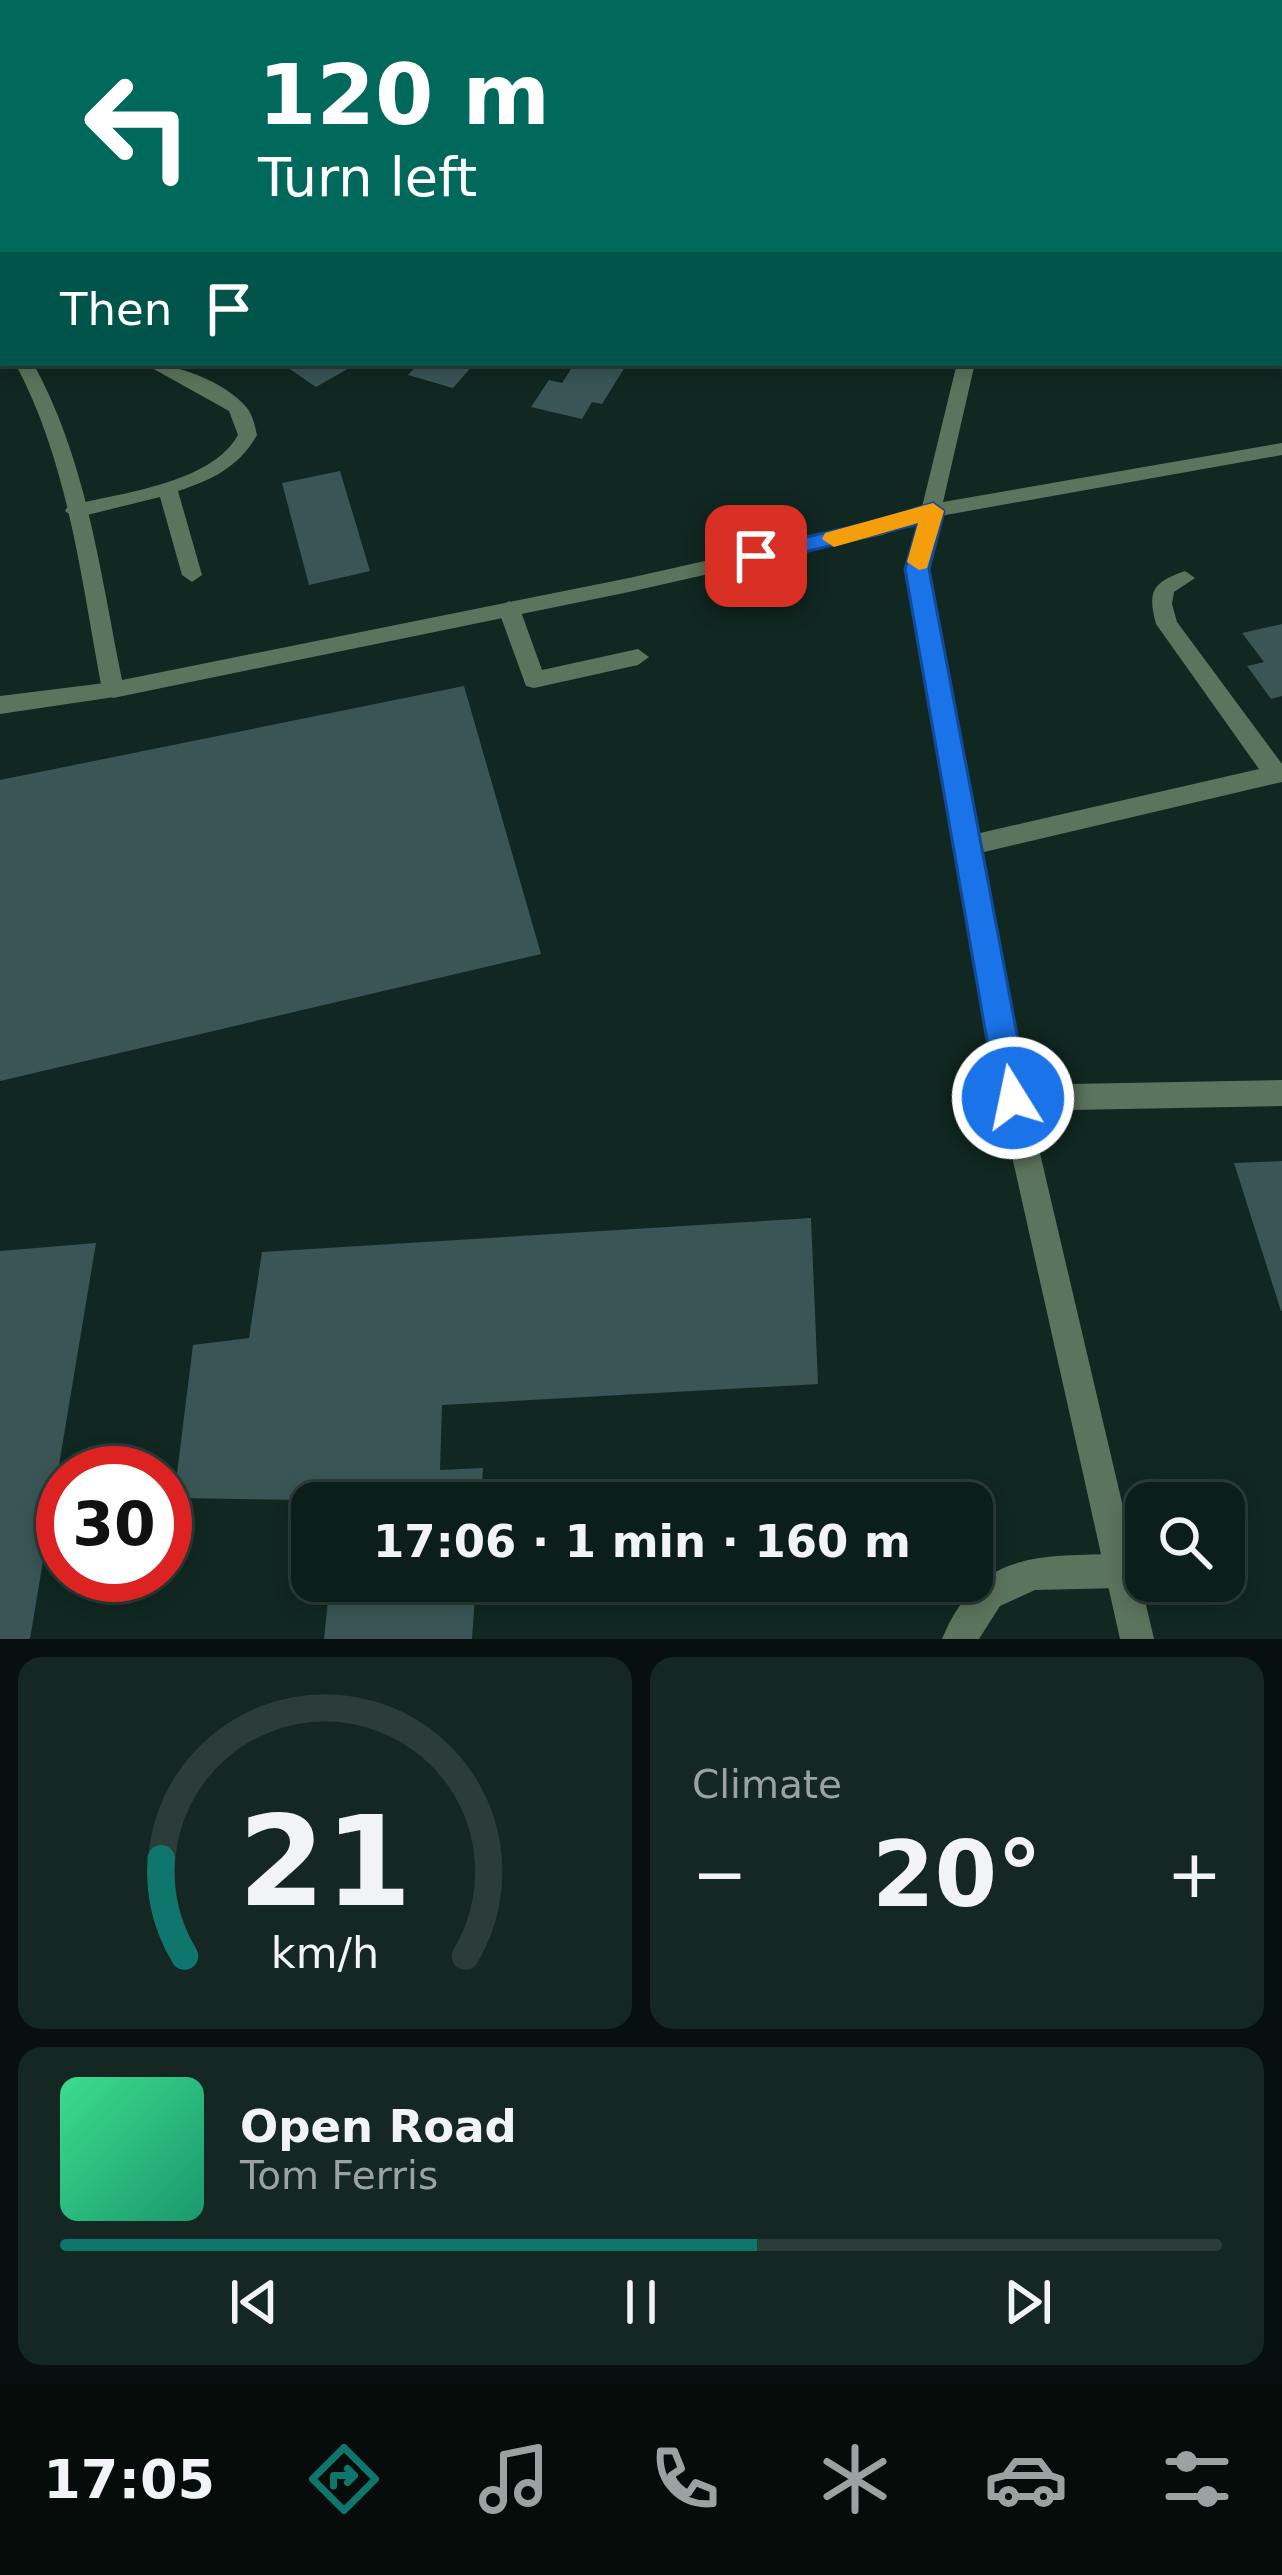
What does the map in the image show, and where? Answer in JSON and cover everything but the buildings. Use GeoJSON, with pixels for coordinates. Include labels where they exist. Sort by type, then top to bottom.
{"type":"FeatureCollection","features":[{"type":"Feature","properties":{"kind":"street"},"geometry":{"type":"LineString","coordinates":[[26,366],[46,397],[76,511],[113,690]]}},
{"type":"Feature","properties":{"kind":"street"},"geometry":{"type":"LineString","coordinates":[[76,511],[167,487],[225,466],[239,454],[248,428],[238,408],[158,366]]}},
{"type":"Feature","properties":{"kind":"street"},"geometry":{"type":"LineString","coordinates":[[965,366],[917,569],[1013,1098],[1137,1639]]}},
{"type":"Feature","properties":{"kind":"street"},"geometry":{"type":"LineString","coordinates":[[0,706],[113,690],[509,609],[882,528],[933,511],[1282,449]]}},
{"type":"Feature","properties":{"kind":"street"},"geometry":{"type":"LineString","coordinates":[[167,487],[192,575]]}},
{"type":"Feature","properties":{"kind":"street"},"geometry":{"type":"LineString","coordinates":[[967,846],[1279,774],[1167,624],[1161,604],[1165,588],[1185,578]]}},
{"type":"Feature","properties":{"kind":"street"},"geometry":{"type":"LineString","coordinates":[[509,609],[534,680],[638,657]]}},
{"type":"Feature","properties":{"kind":"street"},"geometry":{"type":"LineString","coordinates":[[1013,1098],[1282,1093]]}},
{"type":"Feature","properties":{"kind":"street"},"geometry":{"type":"LineString","coordinates":[[959,1639],[988,1594],[1034,1573],[1121,1571]]}},
{"type":"Feature","properties":{"kind":"slow traffic"},"geometry":{"type":"LineString","coordinates":[[834,539],[933,511],[919,562]]}},
{"type":"Feature","properties":{"kind":"route"},"geometry":{"type":"LineString","coordinates":[[756,556],[882,528],[933,511],[917,569],[1013,1098]]}}]}
